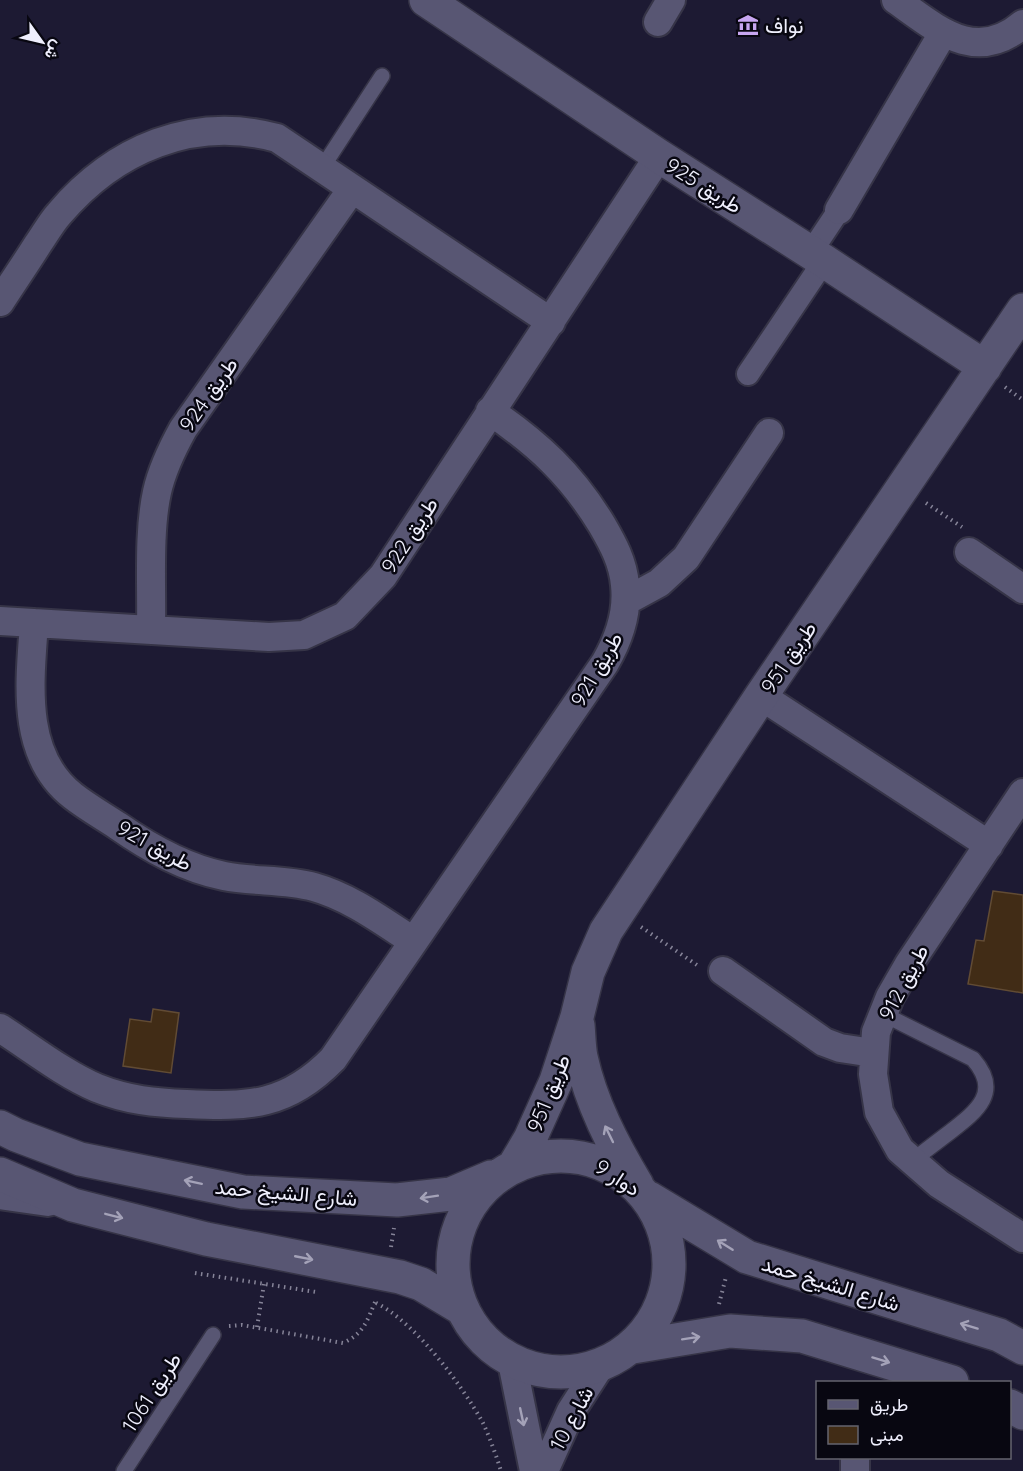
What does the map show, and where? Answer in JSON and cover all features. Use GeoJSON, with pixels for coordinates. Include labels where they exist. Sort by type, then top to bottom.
{"type":"FeatureCollection","features":[{"type":"Feature","properties":{"kind":"street","name":"طريق 925"},"geometry":{"type":"LineString","coordinates":[[426,0],[659,156],[817,256],[985,367]]}},
{"type":"Feature","properties":{"kind":"street"},"geometry":{"type":"LineString","coordinates":[[896,0],[943,33],[964,41],[986,42],[1001,38],[1023,24]]}},
{"type":"Feature","properties":{"kind":"street"},"geometry":{"type":"LineString","coordinates":[[748,374],[817,256],[839,210],[943,33]]}},
{"type":"Feature","properties":{"kind":"street"},"geometry":{"type":"LineString","coordinates":[[0,302],[58,215],[74,198],[112,167],[153,144],[196,132],[237,130],[277,138],[550,322]]}},
{"type":"Feature","properties":{"kind":"street","name":"طريق 922"},"geometry":{"type":"LineString","coordinates":[[0,621],[269,637],[304,635],[345,616],[383,576],[659,156]]}},
{"type":"Feature","properties":{"kind":"street","name":"طريق 924"},"geometry":{"type":"LineString","coordinates":[[151,630],[153,513],[157,491],[172,448],[183,429],[352,189]]}},
{"type":"Feature","properties":{"kind":"street","name":"طريق 951"},"geometry":{"type":"LineString","coordinates":[[509,1168],[530,1139],[548,1101],[577,1017],[581,994],[606,931],[761,696],[1023,310]]}},
{"type":"Feature","properties":{"kind":"street","name":"طريق 921"},"geometry":{"type":"LineString","coordinates":[[0,1028],[76,1077],[115,1095],[157,1103],[228,1106],[261,1102],[293,1090],[321,1071],[333,1059],[605,663],[616,644],[623,623],[626,601],[625,584],[618,553],[588,501],[560,467],[527,436],[490,411]]}},
{"type":"Feature","properties":{"kind":"street"},"geometry":{"type":"LineString","coordinates":[[626,601],[659,583],[686,558],[769,433]]}},
{"type":"Feature","properties":{"kind":"street"},"geometry":{"type":"LineString","coordinates":[[969,552],[1023,589]]}},
{"type":"Feature","properties":{"kind":"street","name":"طريق 921"},"geometry":{"type":"LineString","coordinates":[[34,623],[29,686],[34,731],[42,755],[55,777],[72,795],[145,845],[186,865],[224,876],[289,882],[314,887],[361,908],[413,941]]}},
{"type":"Feature","properties":{"kind":"street"},"geometry":{"type":"LineString","coordinates":[[761,696],[989,845]]}},
{"type":"Feature","properties":{"kind":"street","name":"طريق 912"},"geometry":{"type":"LineString","coordinates":[[1023,793],[909,964],[883,1014],[876,1032],[873,1053],[873,1074],[879,1112],[900,1150],[939,1184],[1023,1238]]}},
{"type":"Feature","properties":{"kind":"street"},"geometry":{"type":"LineString","coordinates":[[723,971],[824,1042],[840,1048],[873,1053]]}},
{"type":"Feature","properties":{"kind":"street","name":"طريق 951"},"geometry":{"type":"LineString","coordinates":[[577,1017],[580,1056],[590,1089],[608,1133],[643,1192]]}},
{"type":"Feature","properties":{"kind":"street","name":"شارع الشيخ حمد"},"geometry":{"type":"LineString","coordinates":[[0,1127],[80,1159],[243,1192],[397,1200],[451,1194],[509,1168]]}},
{"type":"Feature","properties":{"kind":"street","name":"دوار 9"},"geometry":{"type":"LineString","coordinates":[[550,1155],[588,1158],[643,1192],[664,1227],[670,1259],[667,1291],[654,1322],[633,1347],[600,1366],[571,1373],[541,1371],[512,1362],[482,1340],[461,1308],[453,1278],[454,1247],[463,1217],[480,1191],[509,1168],[550,1155]]}},
{"type":"Feature","properties":{"kind":"street"},"geometry":{"type":"LineString","coordinates":[[0,1174],[73,1205]]}},
{"type":"Feature","properties":{"kind":"street","name":"شارع الشيخ حمد"},"geometry":{"type":"LineString","coordinates":[[643,1192],[732,1250],[747,1257],[999,1335],[1023,1348]]}},
{"type":"Feature","properties":{"kind":"street"},"geometry":{"type":"LineString","coordinates":[[0,1195],[73,1205],[381,1288],[421,1284],[461,1308]]}},
{"type":"Feature","properties":{"kind":"street"},"geometry":{"type":"LineString","coordinates":[[633,1347],[730,1331],[802,1336],[946,1381]]}},
{"type":"Feature","properties":{"kind":"street","name":"شارع 10"},"geometry":{"type":"LineString","coordinates":[[512,1362],[534,1471]]}},
{"type":"Feature","properties":{"kind":"street","name":"شارع 10"},"geometry":{"type":"LineString","coordinates":[[544,1471],[571,1411],[600,1366]]}},
{"type":"Feature","properties":{"kind":"lane"},"geometry":{"type":"LineString","coordinates":[[321,168],[382,76]]}},
{"type":"Feature","properties":{"kind":"lane"},"geometry":{"type":"LineString","coordinates":[[883,1014],[973,1059],[982,1069],[986,1082],[986,1095],[972,1116],[912,1161]]}},
{"type":"Feature","properties":{"kind":"lane","name":"طريق 1061"},"geometry":{"type":"LineString","coordinates":[[123,1471],[213,1335]]}},
{"type":"Feature","properties":{"kind":"path"},"geometry":{"type":"LineString","coordinates":[[903,487],[979,538],[969,552]]}},
{"type":"Feature","properties":{"kind":"path"},"geometry":{"type":"LineString","coordinates":[[618,911],[704,969],[723,971]]}},
{"type":"Feature","properties":{"kind":"path"},"geometry":{"type":"LineString","coordinates":[[213,1335],[231,1325],[257,1327],[344,1342],[356,1337],[367,1321],[381,1288],[397,1200]]}},
{"type":"Feature","properties":{"kind":"path"},"geometry":{"type":"LineString","coordinates":[[712,1335],[732,1250]]}},
{"type":"Feature","properties":{"kind":"path"},"geometry":{"type":"LineString","coordinates":[[195,1273],[317,1292]]}},
{"type":"Feature","properties":{"kind":"path"},"geometry":{"type":"LineString","coordinates":[[257,1327],[264,1284]]}},
{"type":"Feature","properties":{"kind":"path"},"geometry":{"type":"LineString","coordinates":[[367,1300],[381,1288]]}},
{"type":"Feature","properties":{"kind":"path"},"geometry":{"type":"LineString","coordinates":[[381,1288],[399,1316],[432,1352],[461,1389],[483,1424],[501,1471]]}},
{"type":"Feature","properties":{"kind":"building"},"geometry":{"type":"Polygon","coordinates":[[[993,891],[1023,895],[1023,993],[968,984],[976,940],[984,941],[993,891]]]}},
{"type":"Feature","properties":{"kind":"building"},"geometry":{"type":"Polygon","coordinates":[[[153,1009],[179,1013],[171,1073],[123,1066],[130,1019],[151,1022],[153,1009]]]}},
{"type":"Feature","properties":{"kind":"place","name":"نواف"},"geometry":{"type":"Point","coordinates":[748,25]}}]}
